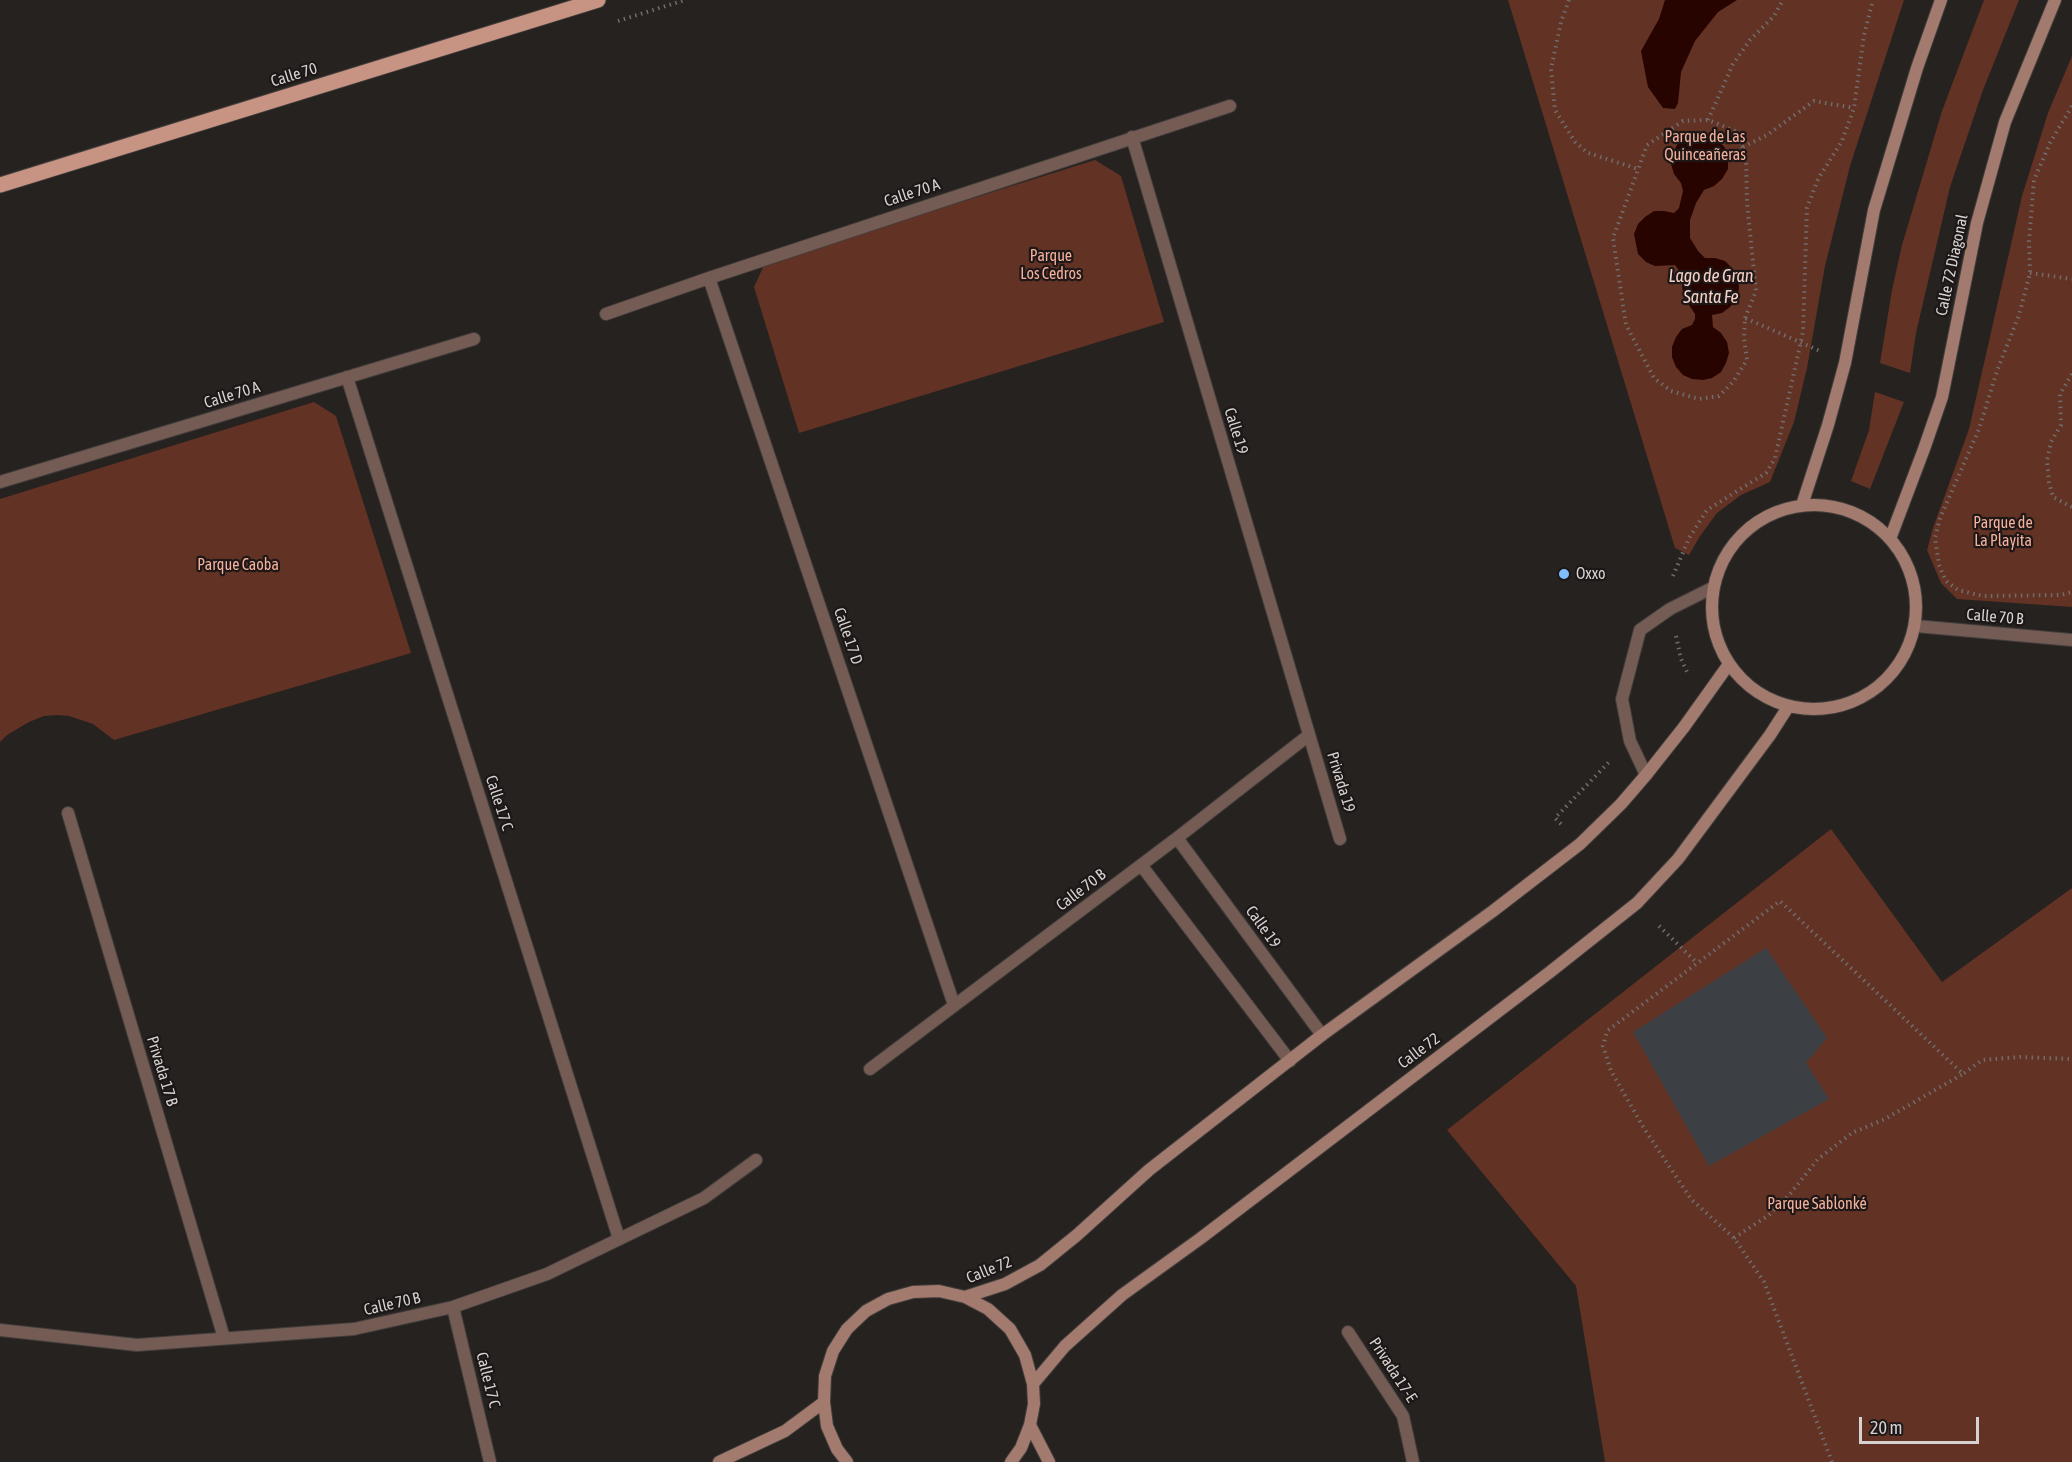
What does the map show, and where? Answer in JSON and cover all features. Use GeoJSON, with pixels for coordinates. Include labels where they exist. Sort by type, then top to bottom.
{"type":"FeatureCollection","features":[{"type":"Feature","properties":{"kind":"main road","name":"Calle 70"},"geometry":{"type":"LineString","coordinates":[[0,185],[598,0]]}},
{"type":"Feature","properties":{"kind":"main road"},"geometry":{"type":"LineString","coordinates":[[1802,505],[1845,363],[1874,210],[1917,68],[1941,0]]}},
{"type":"Feature","properties":{"kind":"main road","name":"Calle 72 Diagonal"},"geometry":{"type":"LineString","coordinates":[[1890,539],[1941,397],[1977,223],[2005,122],[2055,0]]}},
{"type":"Feature","properties":{"kind":"main road"},"geometry":{"type":"LineString","coordinates":[[1802,505],[1827,505],[1850,511],[1872,523],[1890,539],[1904,558],[1913,580],[1917,603],[1916,626],[1910,646],[1899,666],[1886,681],[1869,695],[1850,704],[1830,709],[1809,710],[1788,707],[1754,691],[1740,678],[1729,664],[1718,643],[1712,620],[1712,597],[1717,575],[1726,554],[1740,535],[1758,521],[1779,510],[1802,505]]}},
{"type":"Feature","properties":{"kind":"main road","name":"Calle 72"},"geometry":{"type":"LineString","coordinates":[[965,1297],[1005,1284],[1040,1264],[1077,1235],[1149,1170],[1322,1035],[1493,911],[1580,844],[1621,804],[1646,775],[1729,664]]}},
{"type":"Feature","properties":{"kind":"main road","name":"Calle 72"},"geometry":{"type":"LineString","coordinates":[[1033,1384],[1065,1346],[1122,1295],[1201,1238],[1637,903],[1678,859],[1770,735],[1788,707]]}},
{"type":"Feature","properties":{"kind":"main road"},"geometry":{"type":"LineString","coordinates":[[847,1462],[837,1449],[827,1426],[824,1401],[825,1376],[833,1351],[847,1329],[866,1311],[888,1299],[913,1292],[939,1291],[965,1297],[988,1309],[1010,1329],[1025,1355],[1033,1384],[1034,1404],[1030,1425],[1021,1448],[1011,1462]]}},
{"type":"Feature","properties":{"kind":"main road"},"geometry":{"type":"LineString","coordinates":[[719,1462],[785,1431],[824,1401]]}},
{"type":"Feature","properties":{"kind":"main road"},"geometry":{"type":"LineString","coordinates":[[1030,1425],[1048,1462]]}},
{"type":"Feature","properties":{"kind":"street","name":"Calle 70 A"},"geometry":{"type":"LineString","coordinates":[[606,314],[1230,106]]}},
{"type":"Feature","properties":{"kind":"street","name":"Calle 19"},"geometry":{"type":"LineString","coordinates":[[1132,137],[1309,735]]}},
{"type":"Feature","properties":{"kind":"street","name":"Calle 17 D"},"geometry":{"type":"LineString","coordinates":[[709,278],[954,1005]]}},
{"type":"Feature","properties":{"kind":"street","name":"Calle 70 A"},"geometry":{"type":"LineString","coordinates":[[0,482],[474,339]]}},
{"type":"Feature","properties":{"kind":"street","name":"Calle 17 C"},"geometry":{"type":"LineString","coordinates":[[347,377],[620,1239]]}},
{"type":"Feature","properties":{"kind":"street"},"geometry":{"type":"LineString","coordinates":[[1646,775],[1630,741],[1622,699],[1640,630],[1670,609],[1714,587]]}},
{"type":"Feature","properties":{"kind":"street","name":"Calle 70 B"},"geometry":{"type":"LineString","coordinates":[[1916,626],[2072,640]]}},
{"type":"Feature","properties":{"kind":"street","name":"Calle 70 B"},"geometry":{"type":"LineString","coordinates":[[870,1069],[1177,838],[1309,735]]}},
{"type":"Feature","properties":{"kind":"street","name":"Privada 19"},"geometry":{"type":"LineString","coordinates":[[1309,735],[1340,839]]}},
{"type":"Feature","properties":{"kind":"street","name":"Privada 17 B"},"geometry":{"type":"LineString","coordinates":[[68,813],[224,1338]]}},
{"type":"Feature","properties":{"kind":"street","name":"Calle 19"},"geometry":{"type":"LineString","coordinates":[[1177,838],[1322,1035]]}},
{"type":"Feature","properties":{"kind":"street"},"geometry":{"type":"LineString","coordinates":[[1141,865],[1290,1061]]}},
{"type":"Feature","properties":{"kind":"street","name":"Calle 70 B"},"geometry":{"type":"LineString","coordinates":[[0,1330],[136,1345],[354,1329],[453,1307],[547,1274],[620,1239],[704,1198],[756,1160]]}},
{"type":"Feature","properties":{"kind":"street","name":"Calle 17 C"},"geometry":{"type":"LineString","coordinates":[[453,1307],[490,1462]]}},
{"type":"Feature","properties":{"kind":"street","name":"Privada 17-E"},"geometry":{"type":"LineString","coordinates":[[1348,1332],[1403,1416],[1413,1462]]}},
{"type":"Feature","properties":{"kind":"path"},"geometry":{"type":"LineString","coordinates":[[1569,0],[1561,22],[1551,69],[1555,110],[1575,142],[1588,153],[1638,169]]}},
{"type":"Feature","properties":{"kind":"path"},"geometry":{"type":"LineString","coordinates":[[1708,120],[1733,64],[1750,40],[1774,16],[1783,0]]}},
{"type":"Feature","properties":{"kind":"path"},"geometry":{"type":"LineString","coordinates":[[1681,659],[1668,597],[1674,573],[1689,538],[1707,510],[1766,473],[1775,458],[1803,332],[1807,208],[1818,179],[1842,141],[1854,108],[1864,36],[1873,0]]}},
{"type":"Feature","properties":{"kind":"path"},"geometry":{"type":"LineString","coordinates":[[1743,147],[1774,130],[1814,101],[1854,108]]}},
{"type":"Feature","properties":{"kind":"path"},"geometry":{"type":"LineString","coordinates":[[2072,106],[2050,143],[2034,180],[2029,241],[2030,273],[2019,315],[1997,371],[1979,429],[1940,518],[1935,538],[1938,565],[1946,581],[1958,590],[1983,596],[2061,595],[2072,592]]}},
{"type":"Feature","properties":{"kind":"path"},"geometry":{"type":"LineString","coordinates":[[1708,120],[1735,132],[1746,154],[1747,202],[1756,291],[1745,318],[1744,338],[1747,360],[1733,382],[1719,396],[1699,399],[1671,391],[1654,378],[1626,325],[1612,238],[1638,169],[1647,145],[1683,121],[1708,120]]}},
{"type":"Feature","properties":{"kind":"path"},"geometry":{"type":"LineString","coordinates":[[2030,273],[2072,279]]}},
{"type":"Feature","properties":{"kind":"path"},"geometry":{"type":"LineString","coordinates":[[1745,318],[1845,363]]}},
{"type":"Feature","properties":{"kind":"path"},"geometry":{"type":"LineString","coordinates":[[2072,374],[2060,394],[2061,425],[2051,442],[2047,461],[2049,482],[2054,497],[2072,507]]}},
{"type":"Feature","properties":{"kind":"path"},"geometry":{"type":"LineString","coordinates":[[1832,1462],[1764,1282],[1734,1238],[1691,1199],[1645,1130],[1611,1071],[1603,1046],[1607,1031],[1780,901],[1963,1074]]}},
{"type":"Feature","properties":{"kind":"path"},"geometry":{"type":"LineString","coordinates":[[1659,926],[1697,963]]}},
{"type":"Feature","properties":{"kind":"path"},"geometry":{"type":"LineString","coordinates":[[1734,1238],[1769,1215],[1790,1194],[1818,1159],[1852,1132],[1885,1119],[1963,1074],[1982,1060],[2020,1057],[2072,1059]]}},
{"type":"Feature","properties":{"kind":"green space","name":"Parque de Las Quinceañeras"},"geometry":{"type":"Polygon","coordinates":[[[1508,0],[1904,0],[1850,166],[1825,266],[1807,368],[1794,422],[1770,482],[1741,495],[1717,513],[1689,555],[1675,548],[1508,0]]]}},
{"type":"Feature","properties":{"kind":"green space"},"geometry":{"type":"Polygon","coordinates":[[[1984,0],[2019,0],[1983,90],[1950,187],[1916,333],[1910,373],[1880,363],[1892,290],[1902,245],[1942,111],[1984,0]]]}},
{"type":"Feature","properties":{"kind":"green space","name":"Parque de La Playita"},"geometry":{"type":"Polygon","coordinates":[[[2072,56],[2072,607],[1957,599],[1941,583],[1927,550],[1969,429],[2022,196],[2048,113],[2072,56]]]}},
{"type":"Feature","properties":{"kind":"green space","name":"Parque Los Cedros"},"geometry":{"type":"Polygon","coordinates":[[[1095,160],[1121,176],[1164,322],[799,433],[754,287],[765,263],[1095,160]]]}},
{"type":"Feature","properties":{"kind":"green space"},"geometry":{"type":"Polygon","coordinates":[[[1875,392],[1904,402],[1870,489],[1851,481],[1869,430],[1875,392]]]}},
{"type":"Feature","properties":{"kind":"green space","name":"Parque Caoba"},"geometry":{"type":"Polygon","coordinates":[[[314,402],[336,416],[411,653],[114,740],[93,724],[58,715],[44,716],[29,722],[0,742],[0,499],[314,402]]]}},
{"type":"Feature","properties":{"kind":"green space","name":"Parque Sablonké"},"geometry":{"type":"Polygon","coordinates":[[[1831,829],[1942,982],[2072,888],[2072,1462],[1605,1462],[1576,1286],[1447,1130],[1831,829]]]}},
{"type":"Feature","properties":{"kind":"water"},"geometry":{"type":"Polygon","coordinates":[[[1665,0],[1737,0],[1718,12],[1695,41],[1681,72],[1678,103],[1675,109],[1663,108],[1648,87],[1641,51],[1659,19],[1665,0]]]}},
{"type":"Feature","properties":{"kind":"water","name":"Lago de Gran Santa Fe"},"geometry":{"type":"Polygon","coordinates":[[[1697,133],[1718,140],[1725,148],[1728,169],[1714,186],[1704,190],[1696,203],[1690,220],[1690,238],[1705,258],[1725,261],[1733,269],[1738,277],[1739,288],[1737,298],[1730,307],[1722,313],[1712,315],[1713,327],[1727,342],[1729,353],[1721,372],[1712,378],[1703,380],[1683,375],[1676,367],[1672,357],[1672,347],[1676,337],[1682,329],[1692,325],[1695,319],[1695,314],[1685,299],[1682,287],[1684,277],[1675,265],[1655,266],[1646,262],[1638,254],[1634,234],[1638,224],[1654,211],[1674,213],[1679,208],[1683,191],[1671,164],[1673,153],[1678,143],[1697,133]]]}},
{"type":"Feature","properties":{"kind":"building"},"geometry":{"type":"Polygon","coordinates":[[[1766,948],[1827,1038],[1806,1063],[1829,1099],[1709,1166],[1633,1032],[1766,948]]]}},
{"type":"Feature","properties":{"kind":"place","name":"Oxxo"},"geometry":{"type":"Point","coordinates":[1564,574]}}]}
